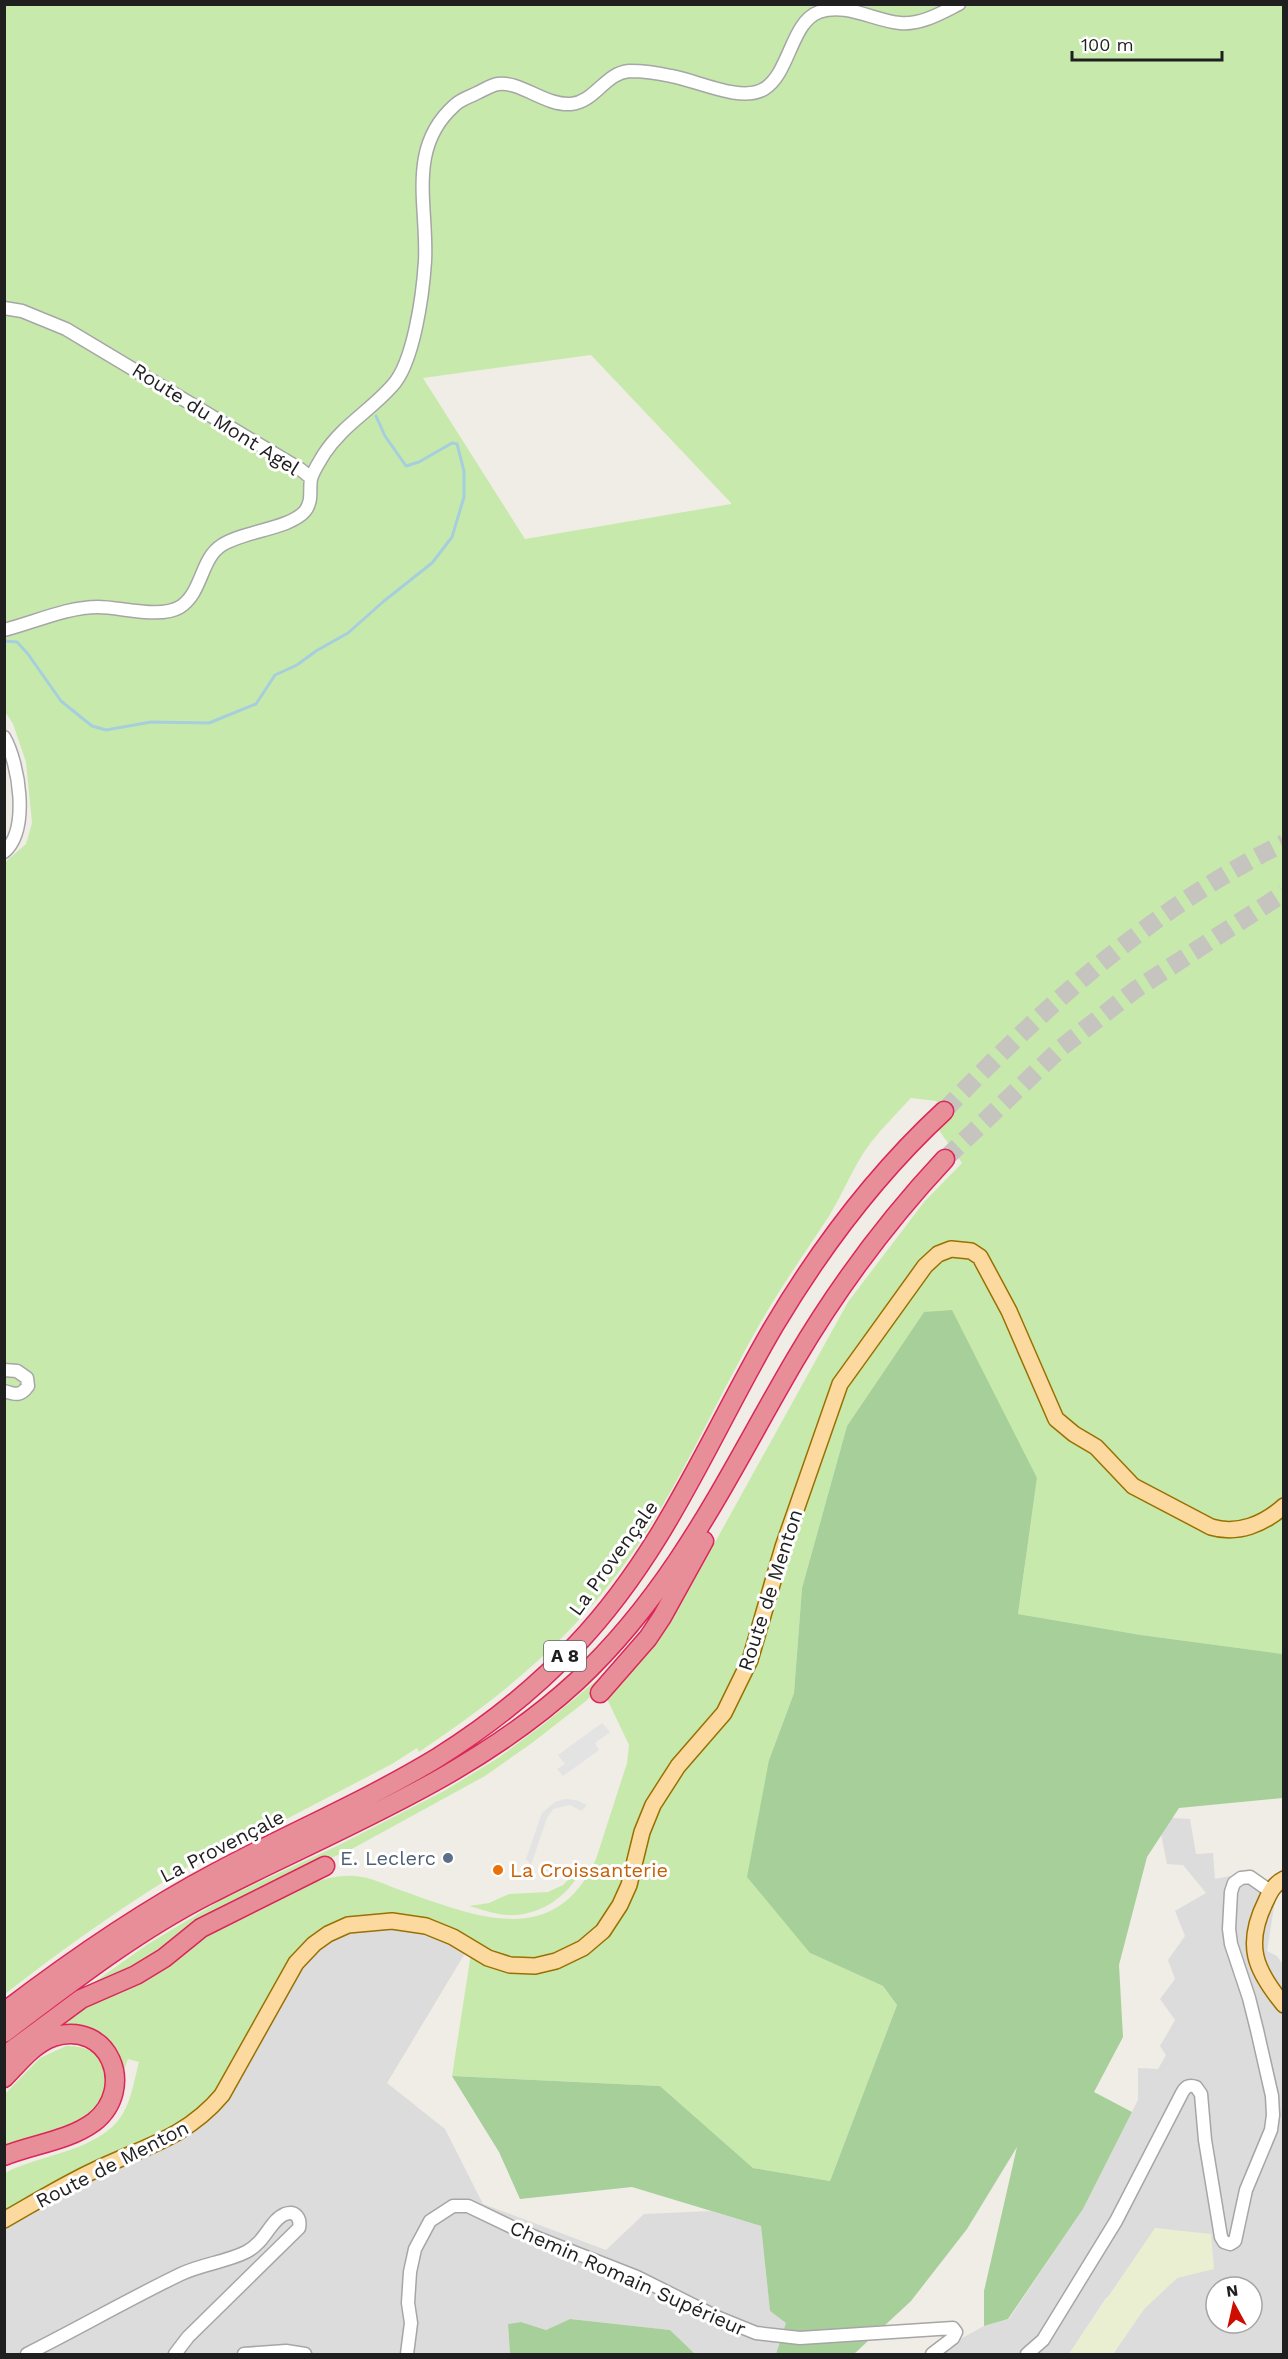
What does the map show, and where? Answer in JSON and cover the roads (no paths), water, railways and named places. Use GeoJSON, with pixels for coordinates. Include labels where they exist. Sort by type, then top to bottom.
{"type":"FeatureCollection","features":[{"type":"Feature","properties":{"kind":"highway","name":"La Provençale"},"geometry":{"type":"LineString","coordinates":[[4,2012],[87,1950],[160,1903],[220,1869],[380,1790],[436,1758],[490,1722],[562,1659],[613,1602],[661,1535],[774,1326],[820,1255],[869,1191],[909,1145],[944,1111]]}},
{"type":"Feature","properties":{"kind":"highway","name":"La Provençale"},"geometry":{"type":"LineString","coordinates":[[4,2033],[80,1975],[136,1937],[203,1897],[439,1780],[492,1747],[541,1712],[593,1665],[656,1593],[690,1544],[794,1362],[836,1294],[882,1230],[945,1159]]}},
{"type":"Feature","properties":{"kind":"highway"},"geometry":{"type":"LineString","coordinates":[[600,1693],[648,1638],[673,1600],[719,1514],[756,1431]]}},
{"type":"Feature","properties":{"kind":"highway"},"geometry":{"type":"LineString","coordinates":[[4,2056],[81,1999],[136,1975],[164,1958],[201,1928],[325,1866]]}},
{"type":"Feature","properties":{"kind":"highway"},"geometry":{"type":"LineString","coordinates":[[4,2078],[33,2048],[52,2038],[73,2034],[90,2039],[104,2049],[113,2065],[115,2075],[115,2086],[108,2106],[95,2121],[60,2139],[4,2156]]}},
{"type":"Feature","properties":{"kind":"main road","name":"Route de Menton"},"geometry":{"type":"LineString","coordinates":[[4,2220],[93,2170],[156,2145],[193,2125],[210,2110],[222,2095],[296,1963],[314,1944],[328,1934],[348,1925],[368,1922],[392,1921],[426,1926],[453,1937],[488,1958],[510,1965],[535,1966],[556,1961],[583,1948],[603,1931],[620,1905],[629,1885],[642,1832],[653,1805],[678,1766],[724,1713],[750,1660],[783,1547],[840,1384],[926,1266],[938,1254],[959,1248],[971,1251],[980,1257],[994,1278],[1052,1414],[1066,1429],[1096,1447],[1127,1481],[1204,1523],[1223,1530],[1253,1526],[1284,1506]]}},
{"type":"Feature","properties":{"kind":"main road"},"geometry":{"type":"LineString","coordinates":[[1284,1879],[1257,1924],[1254,1947],[1257,1964],[1264,1981],[1284,2005]]}},
{"type":"Feature","properties":{"kind":"street"},"geometry":{"type":"LineString","coordinates":[[311,478],[338,434],[394,385],[411,352],[425,263],[421,185],[426,150],[437,126],[456,103],[500,84],[510,85],[558,104],[576,103],[593,96],[620,73],[631,71],[672,76],[748,94],[761,91],[769,86],[786,60],[798,33],[810,17],[817,12],[828,9],[845,10],[901,24],[933,18],[959,4]]}},
{"type":"Feature","properties":{"kind":"street","name":"Route du Mont Agel"},"geometry":{"type":"LineString","coordinates":[[4,308],[22,311],[66,328],[290,463],[311,478],[312,493],[306,510],[294,520],[222,544],[212,554],[193,595],[180,607],[167,611],[87,608],[8,629]]}},
{"type":"Feature","properties":{"kind":"street"},"geometry":{"type":"LineString","coordinates":[[4,737],[15,761],[19,795],[17,834],[10,847],[4,852]]}},
{"type":"Feature","properties":{"kind":"street"},"geometry":{"type":"LineString","coordinates":[[4,1370],[17,1371],[27,1378],[28,1386],[23,1393],[15,1395],[4,1391]]}},
{"type":"Feature","properties":{"kind":"street"},"geometry":{"type":"LineString","coordinates":[[1028,2355],[1042,2340],[1116,2221],[1181,2095],[1186,2087],[1191,2085],[1196,2087],[1201,2094],[1205,2140],[1221,2237],[1224,2242],[1230,2244],[1235,2241],[1246,2190],[1271,2130],[1274,2115],[1272,2096],[1249,1998],[1231,1944],[1229,1929],[1231,1892],[1234,1883],[1241,1878],[1250,1877],[1274,1893]]}},
{"type":"Feature","properties":{"kind":"street","name":"Chemin Romain Supérieur"},"geometry":{"type":"LineString","coordinates":[[407,2355],[411,2323],[408,2302],[410,2272],[416,2249],[430,2221],[453,2206],[468,2206],[520,2231],[637,2277],[756,2334],[800,2338],[953,2328],[956,2332],[953,2338],[932,2355]]}},
{"type":"Feature","properties":{"kind":"street"},"geometry":{"type":"LineString","coordinates":[[27,2355],[183,2273],[245,2253],[260,2244],[275,2222],[283,2215],[291,2213],[297,2215],[301,2222],[299,2228],[188,2337],[176,2355]]}},
{"type":"Feature","properties":{"kind":"street"},"geometry":{"type":"LineString","coordinates":[[244,2355],[286,2351],[305,2355]]}},
{"type":"Feature","properties":{"kind":"waterway"},"geometry":{"type":"LineString","coordinates":[[4,641],[17,642],[61,701],[92,726],[106,730],[151,722],[209,723],[256,704],[275,675],[297,665],[348,633],[432,563],[452,537],[464,497],[464,471],[457,444],[452,443],[419,462],[406,466],[385,436],[376,416]]}},
{"type":"Feature","properties":{"kind":"tunnel"},"geometry":{"type":"LineString","coordinates":[[944,1111],[1061,997],[1145,928],[1190,897],[1284,843]]}},
{"type":"Feature","properties":{"kind":"tunnel"},"geometry":{"type":"LineString","coordinates":[[945,1159],[1062,1047],[1135,990],[1284,893]]}},
{"type":"Feature","properties":{"kind":"place","name":"E. Leclerc"},"geometry":{"type":"Point","coordinates":[448,1858]}},
{"type":"Feature","properties":{"kind":"place","name":"La Croissanterie"},"geometry":{"type":"Point","coordinates":[498,1870]}}]}
